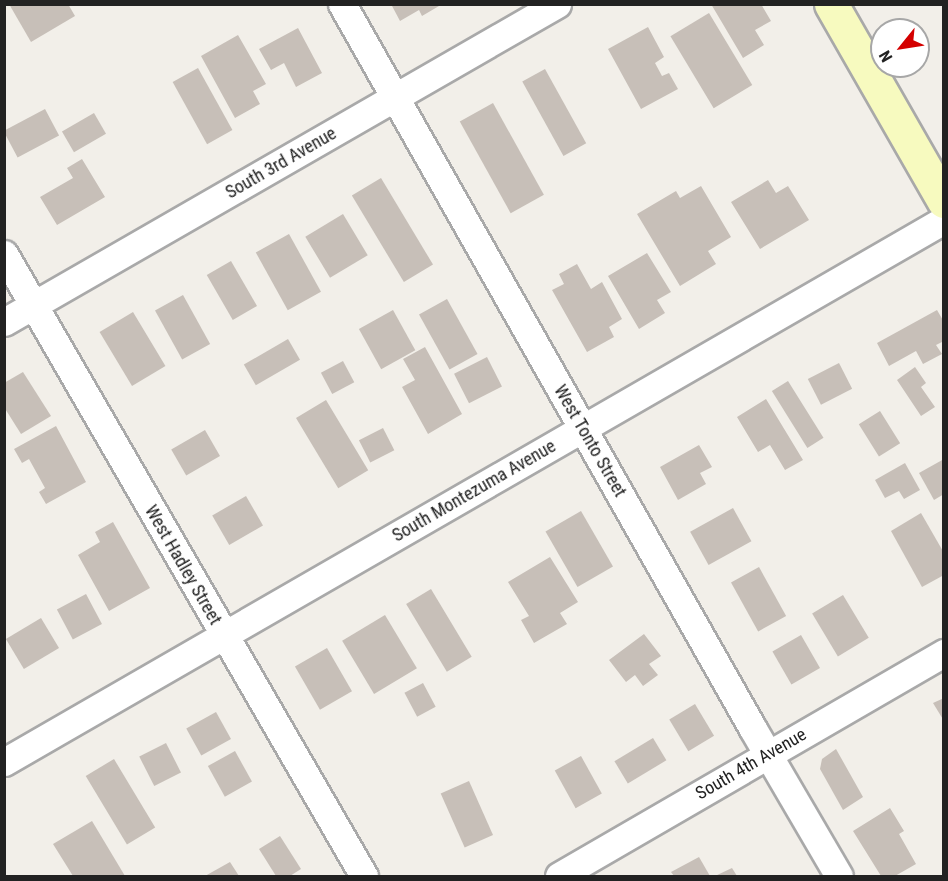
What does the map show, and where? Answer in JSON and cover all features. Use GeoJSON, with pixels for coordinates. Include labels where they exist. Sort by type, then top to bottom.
{"type":"FeatureCollection","features":[{"type":"Feature","properties":{"kind":"main road"},"geometry":{"type":"LineString","coordinates":[[831,4],[944,201]]}},
{"type":"Feature","properties":{"kind":"street","name":"West Tonto Street"},"geometry":{"type":"LineString","coordinates":[[342,4],[767,754],[839,876]]}},
{"type":"Feature","properties":{"kind":"street","name":"South 3rd Avenue"},"geometry":{"type":"LineString","coordinates":[[4,322],[557,4]]}},
{"type":"Feature","properties":{"kind":"street","name":"South Montezuma Avenue"},"geometry":{"type":"LineString","coordinates":[[4,762],[944,219]]}},
{"type":"Feature","properties":{"kind":"street","name":"West Hadley Street"},"geometry":{"type":"LineString","coordinates":[[4,254],[364,876]]}},
{"type":"Feature","properties":{"kind":"street","name":"South 4th Avenue"},"geometry":{"type":"LineString","coordinates":[[559,876],[944,653]]}},
{"type":"Feature","properties":{"kind":"building"},"geometry":{"type":"Polygon","coordinates":[[[9,4],[68,4],[75,16],[31,42],[9,4]]]}},
{"type":"Feature","properties":{"kind":"building"},"geometry":{"type":"Polygon","coordinates":[[[391,4],[438,4],[439,6],[422,16],[419,10],[400,21],[391,4]]]}},
{"type":"Feature","properties":{"kind":"building"},"geometry":{"type":"Polygon","coordinates":[[[711,4],[761,4],[771,21],[755,30],[764,45],[743,58],[711,4]]]}},
{"type":"Feature","properties":{"kind":"building"},"geometry":{"type":"Polygon","coordinates":[[[709,13],[752,85],[714,108],[670,36],[709,13]]]}},
{"type":"Feature","properties":{"kind":"building"},"geometry":{"type":"Polygon","coordinates":[[[648,27],[664,57],[655,63],[662,76],[669,73],[678,89],[641,109],[608,49],[648,27]]]}},
{"type":"Feature","properties":{"kind":"building"},"geometry":{"type":"Polygon","coordinates":[[[298,28],[322,73],[296,87],[284,63],[271,70],[259,49],[298,28]]]}},
{"type":"Feature","properties":{"kind":"building"},"geometry":{"type":"Polygon","coordinates":[[[238,35],[266,84],[253,91],[260,104],[235,118],[201,56],[238,35]]]}},
{"type":"Feature","properties":{"kind":"building"},"geometry":{"type":"Polygon","coordinates":[[[198,68],[232,130],[207,144],[173,82],[198,68]]]}},
{"type":"Feature","properties":{"kind":"building"},"geometry":{"type":"Polygon","coordinates":[[[545,69],[586,143],[563,156],[522,82],[545,69]]]}},
{"type":"Feature","properties":{"kind":"building"},"geometry":{"type":"Polygon","coordinates":[[[493,103],[544,195],[511,213],[460,121],[493,103]]]}},
{"type":"Feature","properties":{"kind":"building"},"geometry":{"type":"Polygon","coordinates":[[[45,109],[59,135],[18,158],[4,131],[45,109]]]}},
{"type":"Feature","properties":{"kind":"building"},"geometry":{"type":"Polygon","coordinates":[[[94,113],[106,134],[74,152],[62,132],[94,113]]]}},
{"type":"Feature","properties":{"kind":"building"},"geometry":{"type":"Polygon","coordinates":[[[82,159],[105,197],[57,225],[40,197],[73,178],[67,168],[82,159]]]}},
{"type":"Feature","properties":{"kind":"building"},"geometry":{"type":"Polygon","coordinates":[[[381,178],[433,265],[404,282],[352,196],[381,178]]]}},
{"type":"Feature","properties":{"kind":"building"},"geometry":{"type":"Polygon","coordinates":[[[768,180],[776,193],[788,186],[809,220],[760,249],[731,202],[768,180]]]}},
{"type":"Feature","properties":{"kind":"building"},"geometry":{"type":"Polygon","coordinates":[[[701,186],[731,237],[708,251],[716,264],[680,286],[637,214],[676,191],[680,198],[701,186]]]}},
{"type":"Feature","properties":{"kind":"building"},"geometry":{"type":"Polygon","coordinates":[[[343,214],[368,255],[330,278],[305,237],[343,214]]]}},
{"type":"Feature","properties":{"kind":"building"},"geometry":{"type":"Polygon","coordinates":[[[289,234],[321,292],[288,310],[256,252],[289,234]]]}},
{"type":"Feature","properties":{"kind":"building"},"geometry":{"type":"Polygon","coordinates":[[[647,253],[671,292],[657,300],[665,313],[639,329],[608,276],[647,253]]]}},
{"type":"Feature","properties":{"kind":"building"},"geometry":{"type":"Polygon","coordinates":[[[231,261],[257,306],[233,320],[207,275],[231,261]]]}},
{"type":"Feature","properties":{"kind":"building"},"geometry":{"type":"Polygon","coordinates":[[[577,264],[591,289],[602,282],[622,319],[609,327],[614,337],[587,352],[552,290],[564,284],[559,274],[577,264]]]}},
{"type":"Feature","properties":{"kind":"building"},"geometry":{"type":"Polygon","coordinates":[[[183,295],[210,344],[182,359],[155,311],[183,295]]]}},
{"type":"Feature","properties":{"kind":"building"},"geometry":{"type":"Polygon","coordinates":[[[447,299],[478,354],[450,370],[419,315],[447,299]]]}},
{"type":"Feature","properties":{"kind":"building"},"geometry":{"type":"Polygon","coordinates":[[[393,310],[415,350],[381,369],[359,329],[393,310]]]}},
{"type":"Feature","properties":{"kind":"building"},"geometry":{"type":"Polygon","coordinates":[[[937,310],[944,322],[944,341],[936,345],[942,354],[923,364],[916,351],[889,366],[877,343],[937,310]]]}},
{"type":"Feature","properties":{"kind":"building"},"geometry":{"type":"Polygon","coordinates":[[[133,312],[165,366],[132,386],[100,332],[133,312]]]}},
{"type":"Feature","properties":{"kind":"building"},"geometry":{"type":"Polygon","coordinates":[[[288,339],[300,360],[256,385],[244,364],[288,339]]]}},
{"type":"Feature","properties":{"kind":"building"},"geometry":{"type":"Polygon","coordinates":[[[425,347],[462,414],[428,434],[402,387],[415,380],[403,359],[425,347]]]}},
{"type":"Feature","properties":{"kind":"building"},"geometry":{"type":"Polygon","coordinates":[[[487,357],[502,386],[469,403],[454,374],[487,357]]]}},
{"type":"Feature","properties":{"kind":"building"},"geometry":{"type":"Polygon","coordinates":[[[343,361],[354,382],[332,394],[321,373],[343,361]]]}},
{"type":"Feature","properties":{"kind":"building"},"geometry":{"type":"Polygon","coordinates":[[[839,363],[852,389],[821,405],[808,379],[839,363]]]}},
{"type":"Feature","properties":{"kind":"building"},"geometry":{"type":"Polygon","coordinates":[[[915,367],[926,383],[921,387],[935,407],[921,416],[897,380],[915,367]]]}},
{"type":"Feature","properties":{"kind":"building"},"geometry":{"type":"Polygon","coordinates":[[[23,372],[51,416],[21,434],[4,407],[4,383],[23,372]]]}},
{"type":"Feature","properties":{"kind":"building"},"geometry":{"type":"Polygon","coordinates":[[[788,381],[824,438],[807,448],[772,391],[788,381]]]}},
{"type":"Feature","properties":{"kind":"building"},"geometry":{"type":"Polygon","coordinates":[[[766,399],[803,460],[785,470],[770,445],[758,452],[737,417],[766,399]]]}},
{"type":"Feature","properties":{"kind":"building"},"geometry":{"type":"Polygon","coordinates":[[[326,400],[368,470],[338,488],[296,418],[326,400]]]}},
{"type":"Feature","properties":{"kind":"building"},"geometry":{"type":"Polygon","coordinates":[[[880,411],[900,443],[879,456],[859,424],[880,411]]]}},
{"type":"Feature","properties":{"kind":"building"},"geometry":{"type":"Polygon","coordinates":[[[56,426],[86,482],[46,504],[39,492],[45,488],[29,459],[22,463],[14,449],[56,426]]]}},
{"type":"Feature","properties":{"kind":"building"},"geometry":{"type":"Polygon","coordinates":[[[383,428],[394,450],[370,463],[359,440],[383,428]]]}},
{"type":"Feature","properties":{"kind":"building"},"geometry":{"type":"Polygon","coordinates":[[[205,430],[220,456],[186,475],[171,450],[205,430]]]}},
{"type":"Feature","properties":{"kind":"building"},"geometry":{"type":"Polygon","coordinates":[[[699,445],[712,467],[700,473],[706,484],[678,500],[660,467],[699,445]]]}},
{"type":"Feature","properties":{"kind":"building"},"geometry":{"type":"Polygon","coordinates":[[[944,459],[944,494],[934,500],[919,473],[944,459]]]}},
{"type":"Feature","properties":{"kind":"building"},"geometry":{"type":"Polygon","coordinates":[[[905,463],[920,490],[904,499],[899,491],[885,498],[875,480],[905,463]]]}},
{"type":"Feature","properties":{"kind":"building"},"geometry":{"type":"Polygon","coordinates":[[[246,496],[263,525],[229,545],[212,516],[246,496]]]}},
{"type":"Feature","properties":{"kind":"building"},"geometry":{"type":"Polygon","coordinates":[[[733,508],[751,541],[709,565],[690,532],[733,508]]]}},
{"type":"Feature","properties":{"kind":"building"},"geometry":{"type":"Polygon","coordinates":[[[581,511],[613,566],[577,587],[545,532],[581,511]]]}},
{"type":"Feature","properties":{"kind":"building"},"geometry":{"type":"Polygon","coordinates":[[[921,513],[944,553],[944,575],[922,587],[891,531],[921,513]]]}},
{"type":"Feature","properties":{"kind":"building"},"geometry":{"type":"Polygon","coordinates":[[[113,522],[150,588],[109,611],[78,555],[100,542],[95,532],[113,522]]]}},
{"type":"Feature","properties":{"kind":"building"},"geometry":{"type":"Polygon","coordinates":[[[550,557],[578,602],[560,613],[567,624],[534,643],[521,620],[529,616],[508,582],[550,557]]]}},
{"type":"Feature","properties":{"kind":"building"},"geometry":{"type":"Polygon","coordinates":[[[759,567],[786,616],[758,631],[731,583],[759,567]]]}},
{"type":"Feature","properties":{"kind":"building"},"geometry":{"type":"Polygon","coordinates":[[[431,589],[472,657],[447,672],[406,604],[431,589]]]}},
{"type":"Feature","properties":{"kind":"building"},"geometry":{"type":"Polygon","coordinates":[[[86,594],[102,624],[73,640],[57,609],[86,594]]]}},
{"type":"Feature","properties":{"kind":"building"},"geometry":{"type":"Polygon","coordinates":[[[843,595],[869,638],[838,656],[812,614],[843,595]]]}},
{"type":"Feature","properties":{"kind":"building"},"geometry":{"type":"Polygon","coordinates":[[[385,615],[417,668],[374,694],[342,641],[385,615]]]}},
{"type":"Feature","properties":{"kind":"building"},"geometry":{"type":"Polygon","coordinates":[[[41,618],[59,648],[24,669],[6,639],[41,618]]]}},
{"type":"Feature","properties":{"kind":"building"},"geometry":{"type":"Polygon","coordinates":[[[644,634],[661,656],[649,664],[658,675],[643,686],[635,675],[626,682],[609,660],[644,634]]]}},
{"type":"Feature","properties":{"kind":"building"},"geometry":{"type":"Polygon","coordinates":[[[801,635],[820,668],[791,684],[772,652],[801,635]]]}},
{"type":"Feature","properties":{"kind":"building"},"geometry":{"type":"Polygon","coordinates":[[[327,648],[352,691],[320,710],[295,666],[327,648]]]}},
{"type":"Feature","properties":{"kind":"building"},"geometry":{"type":"Polygon","coordinates":[[[423,683],[436,707],[417,717],[404,693],[423,683]]]}},
{"type":"Feature","properties":{"kind":"building"},"geometry":{"type":"Polygon","coordinates":[[[944,698],[944,721],[933,703],[944,698]]]}},
{"type":"Feature","properties":{"kind":"building"},"geometry":{"type":"Polygon","coordinates":[[[695,704],[714,736],[688,751],[669,719],[695,704]]]}},
{"type":"Feature","properties":{"kind":"building"},"geometry":{"type":"Polygon","coordinates":[[[216,712],[231,739],[201,756],[186,728],[216,712]]]}},
{"type":"Feature","properties":{"kind":"building"},"geometry":{"type":"Polygon","coordinates":[[[653,738],[666,760],[628,783],[614,761],[653,738]]]}},
{"type":"Feature","properties":{"kind":"building"},"geometry":{"type":"Polygon","coordinates":[[[166,743],[181,772],[154,786],[139,757],[166,743]]]}},
{"type":"Feature","properties":{"kind":"building"},"geometry":{"type":"Polygon","coordinates":[[[836,749],[863,797],[843,810],[820,769],[822,759],[836,749]]]}},
{"type":"Feature","properties":{"kind":"building"},"geometry":{"type":"Polygon","coordinates":[[[235,751],[252,782],[225,797],[208,766],[235,751]]]}},
{"type":"Feature","properties":{"kind":"building"},"geometry":{"type":"Polygon","coordinates":[[[581,756],[602,794],[576,808],[555,771],[581,756]]]}},
{"type":"Feature","properties":{"kind":"building"},"geometry":{"type":"Polygon","coordinates":[[[114,759],[155,828],[127,845],[86,776],[114,759]]]}},
{"type":"Feature","properties":{"kind":"building"},"geometry":{"type":"Polygon","coordinates":[[[469,781],[493,835],[465,848],[441,794],[469,781]]]}},
{"type":"Feature","properties":{"kind":"building"},"geometry":{"type":"Polygon","coordinates":[[[890,808],[904,831],[899,834],[916,864],[895,876],[881,876],[853,831],[890,808]]]}},
{"type":"Feature","properties":{"kind":"building"},"geometry":{"type":"Polygon","coordinates":[[[92,821],[125,876],[73,876],[53,844],[92,821]]]}},
{"type":"Feature","properties":{"kind":"building"},"geometry":{"type":"Polygon","coordinates":[[[280,836],[301,869],[290,876],[276,876],[259,849],[280,836]]]}},
{"type":"Feature","properties":{"kind":"building"},"geometry":{"type":"Polygon","coordinates":[[[699,857],[710,876],[674,876],[671,872],[699,857]]]}},
{"type":"Feature","properties":{"kind":"building"},"geometry":{"type":"Polygon","coordinates":[[[230,862],[239,876],[205,876],[230,862]]]}},
{"type":"Feature","properties":{"kind":"building"},"geometry":{"type":"Polygon","coordinates":[[[732,868],[737,876],[715,876],[732,868]]]}}]}
